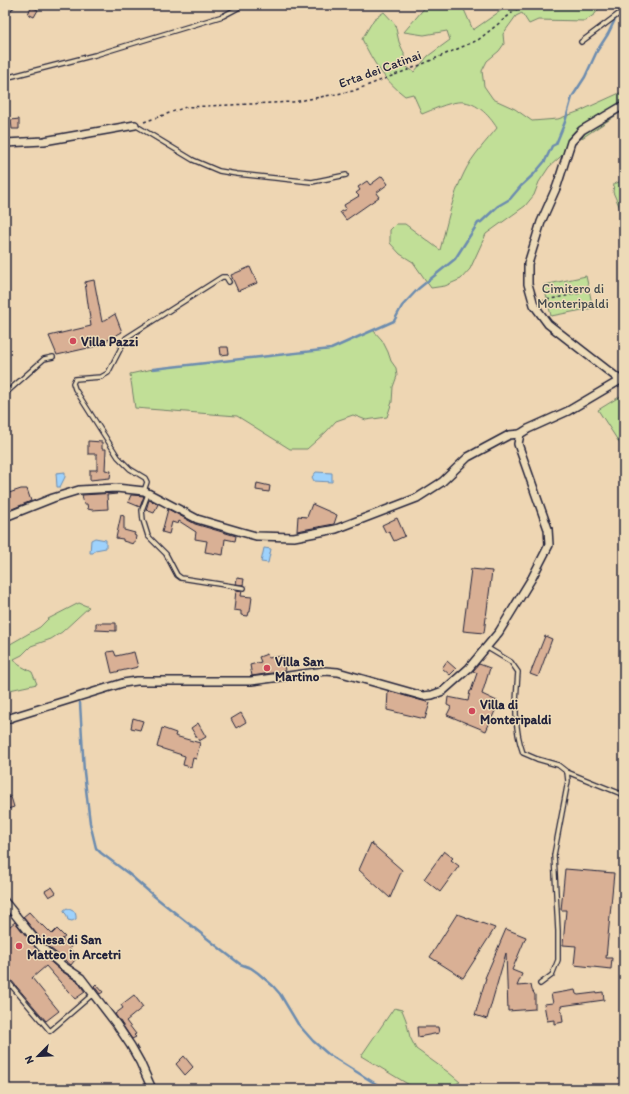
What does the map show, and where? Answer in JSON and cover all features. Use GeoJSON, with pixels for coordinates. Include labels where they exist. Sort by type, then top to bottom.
{"type":"FeatureCollection","features":[{"type":"Feature","properties":{"kind":"street"},"geometry":{"type":"LineString","coordinates":[[5,517],[53,498],[79,490],[116,488],[146,493],[197,519],[256,536],[294,537],[336,529],[417,498],[442,482],[468,457],[509,435],[520,434],[568,410],[622,379],[548,324],[533,303],[528,284],[528,264],[541,222],[557,186],[571,142],[582,130],[624,105]]}},
{"type":"Feature","properties":{"kind":"street"},"geometry":{"type":"LineString","coordinates":[[5,142],[44,141],[135,125]]}},
{"type":"Feature","properties":{"kind":"street"},"geometry":{"type":"LineString","coordinates":[[5,720],[13,716],[137,680],[251,681],[325,671],[338,672],[423,696],[432,695],[443,691],[470,668],[499,632],[524,592],[549,545],[548,529],[518,444],[520,434]]}},
{"type":"Feature","properties":{"kind":"street"},"geometry":{"type":"LineString","coordinates":[[5,902],[41,947],[63,966],[81,978],[118,1025],[140,1062],[152,1089]]}},
{"type":"Feature","properties":{"kind":"lane"},"geometry":{"type":"LineString","coordinates":[[5,12],[13,5]]}},
{"type":"Feature","properties":{"kind":"lane"},"geometry":{"type":"LineString","coordinates":[[5,78],[95,54],[223,16],[238,8],[240,5]]}},
{"type":"Feature","properties":{"kind":"lane"},"geometry":{"type":"LineString","coordinates":[[581,42],[624,10]]}},
{"type":"Feature","properties":{"kind":"lane"},"geometry":{"type":"LineString","coordinates":[[135,125],[193,160],[219,171],[312,182],[346,175]]}},
{"type":"Feature","properties":{"kind":"lane"},"geometry":{"type":"LineString","coordinates":[[229,282],[226,277],[222,276],[126,338],[108,374],[75,379],[73,383],[74,389],[118,457],[130,469],[145,478],[147,482],[146,493],[142,510],[143,520],[148,536],[166,554],[171,561],[176,574],[181,578],[244,588]]}},
{"type":"Feature","properties":{"kind":"lane"},"geometry":{"type":"LineString","coordinates":[[5,394],[44,359],[53,357]]}},
{"type":"Feature","properties":{"kind":"lane"},"geometry":{"type":"LineString","coordinates":[[486,647],[510,662],[518,672],[516,726],[523,752],[537,759],[558,765],[567,772],[624,795]]}},
{"type":"Feature","properties":{"kind":"lane"},"geometry":{"type":"LineString","coordinates":[[540,984],[552,974],[558,960],[554,855],[568,781],[567,772]]}},
{"type":"Feature","properties":{"kind":"lane"},"geometry":{"type":"LineString","coordinates":[[5,978],[50,1031],[93,994]]}},
{"type":"Feature","properties":{"kind":"path","name":"Erta dei Catinai"},"geometry":{"type":"LineString","coordinates":[[135,125],[186,107],[293,102],[353,92],[478,40],[522,5]]}},
{"type":"Feature","properties":{"kind":"path"},"geometry":{"type":"LineString","coordinates":[[533,303],[580,293]]}},
{"type":"Feature","properties":{"kind":"green space"},"geometry":{"type":"Polygon","coordinates":[[[427,5],[462,5],[473,30],[509,5],[601,5],[595,14],[585,21],[538,20],[529,24],[522,13],[516,16],[503,34],[504,44],[499,51],[487,61],[482,71],[484,86],[493,99],[515,109],[532,121],[558,119],[580,111],[624,91],[624,110],[579,140],[549,167],[539,182],[534,195],[525,206],[486,234],[470,269],[461,279],[445,286],[431,288],[413,262],[400,254],[390,243],[390,230],[396,224],[405,224],[440,250],[453,201],[464,173],[475,155],[497,128],[481,109],[470,103],[458,102],[449,104],[422,114],[413,94],[405,96],[391,84],[370,55],[362,39],[374,19],[384,12],[395,24],[399,42],[404,53],[404,65],[414,72],[428,56],[450,40],[447,31],[424,35],[404,32],[427,5]]]}},
{"type":"Feature","properties":{"kind":"green space"},"geometry":{"type":"Polygon","coordinates":[[[624,180],[624,226],[623,215],[613,192],[614,184],[624,180]]]}},
{"type":"Feature","properties":{"kind":"green space","name":"Cimitero di Monteripaldi"},"geometry":{"type":"Polygon","coordinates":[[[586,276],[593,308],[551,316],[544,285],[586,276]]]}},
{"type":"Feature","properties":{"kind":"green space"},"geometry":{"type":"Polygon","coordinates":[[[373,330],[382,340],[391,361],[396,368],[397,376],[393,387],[392,402],[387,417],[366,420],[353,415],[336,421],[307,449],[290,449],[237,416],[135,408],[130,374],[153,369],[331,349],[373,330]]]}},
{"type":"Feature","properties":{"kind":"green space"},"geometry":{"type":"Polygon","coordinates":[[[624,394],[624,450],[598,410],[624,394]]]}},
{"type":"Feature","properties":{"kind":"green space"},"geometry":{"type":"Polygon","coordinates":[[[79,603],[89,607],[62,632],[51,639],[31,646],[22,655],[14,659],[19,665],[32,672],[37,684],[5,691],[5,647],[40,627],[48,619],[79,603]]]}},
{"type":"Feature","properties":{"kind":"green space"},"geometry":{"type":"Polygon","coordinates":[[[394,1008],[402,1010],[410,1037],[416,1049],[460,1082],[445,1089],[416,1089],[361,1056],[394,1008]]]}},
{"type":"Feature","properties":{"kind":"water"},"geometry":{"type":"Polygon","coordinates":[[[65,472],[65,477],[60,487],[57,487],[56,473],[65,472]]]}},
{"type":"Feature","properties":{"kind":"water"},"geometry":{"type":"Polygon","coordinates":[[[316,472],[332,473],[332,482],[314,481],[312,477],[316,472]]]}},
{"type":"Feature","properties":{"kind":"water"},"geometry":{"type":"Polygon","coordinates":[[[95,538],[106,540],[106,548],[95,550],[93,553],[90,553],[91,540],[95,538]]]}},
{"type":"Feature","properties":{"kind":"water"},"geometry":{"type":"Polygon","coordinates":[[[264,548],[271,549],[268,563],[261,562],[264,548]]]}},
{"type":"Feature","properties":{"kind":"water"},"geometry":{"type":"Polygon","coordinates":[[[67,908],[75,912],[76,919],[72,921],[68,920],[64,912],[67,908]]]}},
{"type":"Feature","properties":{"kind":"building"},"geometry":{"type":"Polygon","coordinates":[[[31,7],[38,10],[34,17],[28,14],[31,7]]]}},
{"type":"Feature","properties":{"kind":"building"},"geometry":{"type":"Polygon","coordinates":[[[19,119],[19,129],[12,129],[11,120],[19,119]]]}},
{"type":"Feature","properties":{"kind":"building"},"geometry":{"type":"Polygon","coordinates":[[[382,176],[388,184],[376,193],[379,197],[346,220],[340,212],[346,209],[344,205],[359,196],[356,193],[360,190],[358,187],[367,181],[370,185],[382,176]]]}},
{"type":"Feature","properties":{"kind":"building"},"geometry":{"type":"Polygon","coordinates":[[[250,267],[257,283],[238,291],[231,275],[250,267]]]}},
{"type":"Feature","properties":{"kind":"building"},"geometry":{"type":"Polygon","coordinates":[[[94,280],[102,322],[115,314],[122,332],[97,346],[57,355],[49,336],[91,326],[85,282],[94,280]]]}},
{"type":"Feature","properties":{"kind":"building"},"geometry":{"type":"Polygon","coordinates":[[[220,347],[228,347],[229,354],[221,355],[220,347]]]}},
{"type":"Feature","properties":{"kind":"building"},"geometry":{"type":"Polygon","coordinates":[[[88,441],[102,442],[102,449],[106,449],[105,470],[111,471],[110,478],[90,480],[90,470],[97,470],[97,454],[88,454],[88,441]]]}},
{"type":"Feature","properties":{"kind":"building"},"geometry":{"type":"Polygon","coordinates":[[[257,483],[270,486],[269,492],[256,490],[257,483]]]}},
{"type":"Feature","properties":{"kind":"building"},"geometry":{"type":"Polygon","coordinates":[[[21,489],[27,489],[31,501],[5,512],[5,503],[8,502],[6,494],[21,489]]]}},
{"type":"Feature","properties":{"kind":"building"},"geometry":{"type":"Polygon","coordinates":[[[117,494],[107,495],[108,509],[92,510],[88,509],[87,504],[84,504],[82,495],[117,494]]]}},
{"type":"Feature","properties":{"kind":"building"},"geometry":{"type":"Polygon","coordinates":[[[131,495],[144,496],[140,507],[128,502],[131,495]]]}},
{"type":"Feature","properties":{"kind":"building"},"geometry":{"type":"Polygon","coordinates":[[[149,500],[158,504],[154,513],[146,510],[149,500]]]}},
{"type":"Feature","properties":{"kind":"building"},"geometry":{"type":"Polygon","coordinates":[[[312,504],[337,515],[334,524],[297,531],[298,516],[307,517],[312,504]]]}},
{"type":"Feature","properties":{"kind":"building"},"geometry":{"type":"Polygon","coordinates":[[[168,509],[195,524],[236,536],[235,541],[225,539],[223,555],[205,552],[207,541],[195,539],[196,532],[179,521],[178,524],[172,522],[169,534],[162,532],[168,509]]]}},
{"type":"Feature","properties":{"kind":"building"},"geometry":{"type":"Polygon","coordinates":[[[121,515],[124,516],[124,530],[135,533],[135,542],[133,542],[133,544],[123,541],[123,539],[116,538],[121,515]]]}},
{"type":"Feature","properties":{"kind":"building"},"geometry":{"type":"Polygon","coordinates":[[[397,518],[405,536],[394,541],[389,531],[386,533],[382,525],[397,518]]]}},
{"type":"Feature","properties":{"kind":"building"},"geometry":{"type":"Polygon","coordinates":[[[471,569],[492,571],[484,633],[463,631],[471,569]]]}},
{"type":"Feature","properties":{"kind":"building"},"geometry":{"type":"Polygon","coordinates":[[[237,578],[244,579],[243,585],[236,584],[237,578]]]}},
{"type":"Feature","properties":{"kind":"building"},"geometry":{"type":"Polygon","coordinates":[[[236,590],[242,591],[241,596],[252,597],[248,616],[241,615],[241,611],[234,610],[236,590]]]}},
{"type":"Feature","properties":{"kind":"building"},"geometry":{"type":"Polygon","coordinates":[[[96,623],[116,623],[116,631],[96,630],[96,623]]]}},
{"type":"Feature","properties":{"kind":"building"},"geometry":{"type":"Polygon","coordinates":[[[545,636],[552,639],[538,677],[530,674],[545,636]]]}},
{"type":"Feature","properties":{"kind":"building"},"geometry":{"type":"Polygon","coordinates":[[[114,651],[116,656],[134,652],[138,667],[112,673],[107,652],[114,651]]]}},
{"type":"Feature","properties":{"kind":"building","name":"Villa San Martino"},"geometry":{"type":"Polygon","coordinates":[[[267,654],[268,658],[283,656],[285,671],[252,676],[250,665],[261,662],[259,657],[267,654]]]}},
{"type":"Feature","properties":{"kind":"building"},"geometry":{"type":"Polygon","coordinates":[[[447,661],[456,669],[450,675],[442,668],[447,661]]]}},
{"type":"Feature","properties":{"kind":"building","name":"Villa di Monteripaldi"},"geometry":{"type":"Polygon","coordinates":[[[479,664],[490,668],[482,694],[499,702],[486,731],[447,715],[451,707],[447,705],[448,697],[468,701],[477,673],[473,671],[479,664]]]}},
{"type":"Feature","properties":{"kind":"building"},"geometry":{"type":"Polygon","coordinates":[[[388,691],[430,703],[425,719],[387,710],[388,691]]]}},
{"type":"Feature","properties":{"kind":"building"},"geometry":{"type":"Polygon","coordinates":[[[241,713],[246,722],[236,728],[231,719],[241,713]]]}},
{"type":"Feature","properties":{"kind":"building"},"geometry":{"type":"Polygon","coordinates":[[[133,718],[143,721],[140,730],[131,728],[133,718]]]}},
{"type":"Feature","properties":{"kind":"building"},"geometry":{"type":"Polygon","coordinates":[[[198,723],[206,737],[199,741],[191,728],[198,723]]]}},
{"type":"Feature","properties":{"kind":"building"},"geometry":{"type":"Polygon","coordinates":[[[162,728],[176,733],[175,736],[200,743],[196,759],[193,758],[191,767],[183,765],[185,756],[157,747],[162,728]]]}},
{"type":"Feature","properties":{"kind":"building"},"geometry":{"type":"Polygon","coordinates":[[[11,797],[14,807],[5,810],[5,798],[11,797]]]}},
{"type":"Feature","properties":{"kind":"building"},"geometry":{"type":"Polygon","coordinates":[[[371,843],[402,870],[390,898],[359,870],[371,843]]]}},
{"type":"Feature","properties":{"kind":"building"},"geometry":{"type":"Polygon","coordinates":[[[444,851],[453,858],[451,860],[459,866],[440,892],[424,879],[444,851]]]}},
{"type":"Feature","properties":{"kind":"building"},"geometry":{"type":"Polygon","coordinates":[[[565,869],[614,873],[606,958],[612,958],[611,969],[574,965],[576,946],[563,945],[566,910],[561,910],[565,869]]]}},
{"type":"Feature","properties":{"kind":"building"},"geometry":{"type":"Polygon","coordinates":[[[52,887],[56,893],[49,897],[45,891],[52,887]]]}},
{"type":"Feature","properties":{"kind":"building"},"geometry":{"type":"Polygon","coordinates":[[[29,912],[52,934],[57,929],[65,937],[62,939],[72,945],[69,949],[78,956],[71,965],[45,944],[23,917],[29,912]]]}},
{"type":"Feature","properties":{"kind":"building"},"geometry":{"type":"Polygon","coordinates":[[[457,914],[495,928],[463,978],[430,957],[457,914]]]}},
{"type":"Feature","properties":{"kind":"building"},"geometry":{"type":"Polygon","coordinates":[[[15,922],[38,951],[60,970],[78,982],[85,992],[75,999],[46,966],[32,978],[59,1011],[46,1021],[5,973],[5,930],[15,922]]]}},
{"type":"Feature","properties":{"kind":"building"},"geometry":{"type":"Polygon","coordinates":[[[506,929],[526,937],[512,970],[522,974],[517,986],[531,985],[535,995],[535,1009],[508,1011],[506,953],[487,1019],[475,1015],[485,978],[506,929]]]}},
{"type":"Feature","properties":{"kind":"building"},"geometry":{"type":"Polygon","coordinates":[[[96,984],[103,992],[100,994],[94,986],[96,984]]]}},
{"type":"Feature","properties":{"kind":"building"},"geometry":{"type":"Polygon","coordinates":[[[575,990],[576,994],[578,995],[603,992],[604,1000],[561,1006],[563,1022],[554,1024],[554,1020],[547,1021],[544,1004],[553,1003],[551,994],[575,990]]]}},
{"type":"Feature","properties":{"kind":"building"},"geometry":{"type":"Polygon","coordinates":[[[134,995],[143,1007],[126,1021],[136,1034],[134,1035],[136,1037],[132,1039],[115,1014],[123,1008],[121,1005],[134,995]]]}},
{"type":"Feature","properties":{"kind":"building"},"geometry":{"type":"Polygon","coordinates":[[[417,1027],[438,1027],[439,1033],[418,1037],[417,1027]]]}},
{"type":"Feature","properties":{"kind":"building"},"geometry":{"type":"Polygon","coordinates":[[[184,1056],[193,1067],[185,1075],[176,1064],[184,1056]]]}},
{"type":"Feature","properties":{"kind":"waterway"},"geometry":{"type":"LineString","coordinates":[[153,369],[331,349],[394,321],[402,306],[418,289],[455,259],[478,223],[498,206],[510,199],[545,161],[552,146],[556,144],[565,122],[572,97],[585,77],[597,51],[608,34],[622,5]]}},
{"type":"Feature","properties":{"kind":"waterway"},"geometry":{"type":"LineString","coordinates":[[80,703],[84,772],[90,823],[96,848],[223,951],[240,964],[251,968],[273,986],[280,994],[298,1024],[313,1041],[328,1054],[384,1089]]}},
{"type":"Feature","properties":{"kind":"place","name":"Villa Pazzi"},"geometry":{"type":"Point","coordinates":[73,341]}},
{"type":"Feature","properties":{"kind":"place","name":"Villa San Martino"},"geometry":{"type":"Point","coordinates":[267,668]}},
{"type":"Feature","properties":{"kind":"place","name":"Villa di Monteripaldi"},"geometry":{"type":"Point","coordinates":[472,711]}},
{"type":"Feature","properties":{"kind":"place","name":"Chiesa di San Matteo in Arcetri"},"geometry":{"type":"Point","coordinates":[19,946]}}]}
